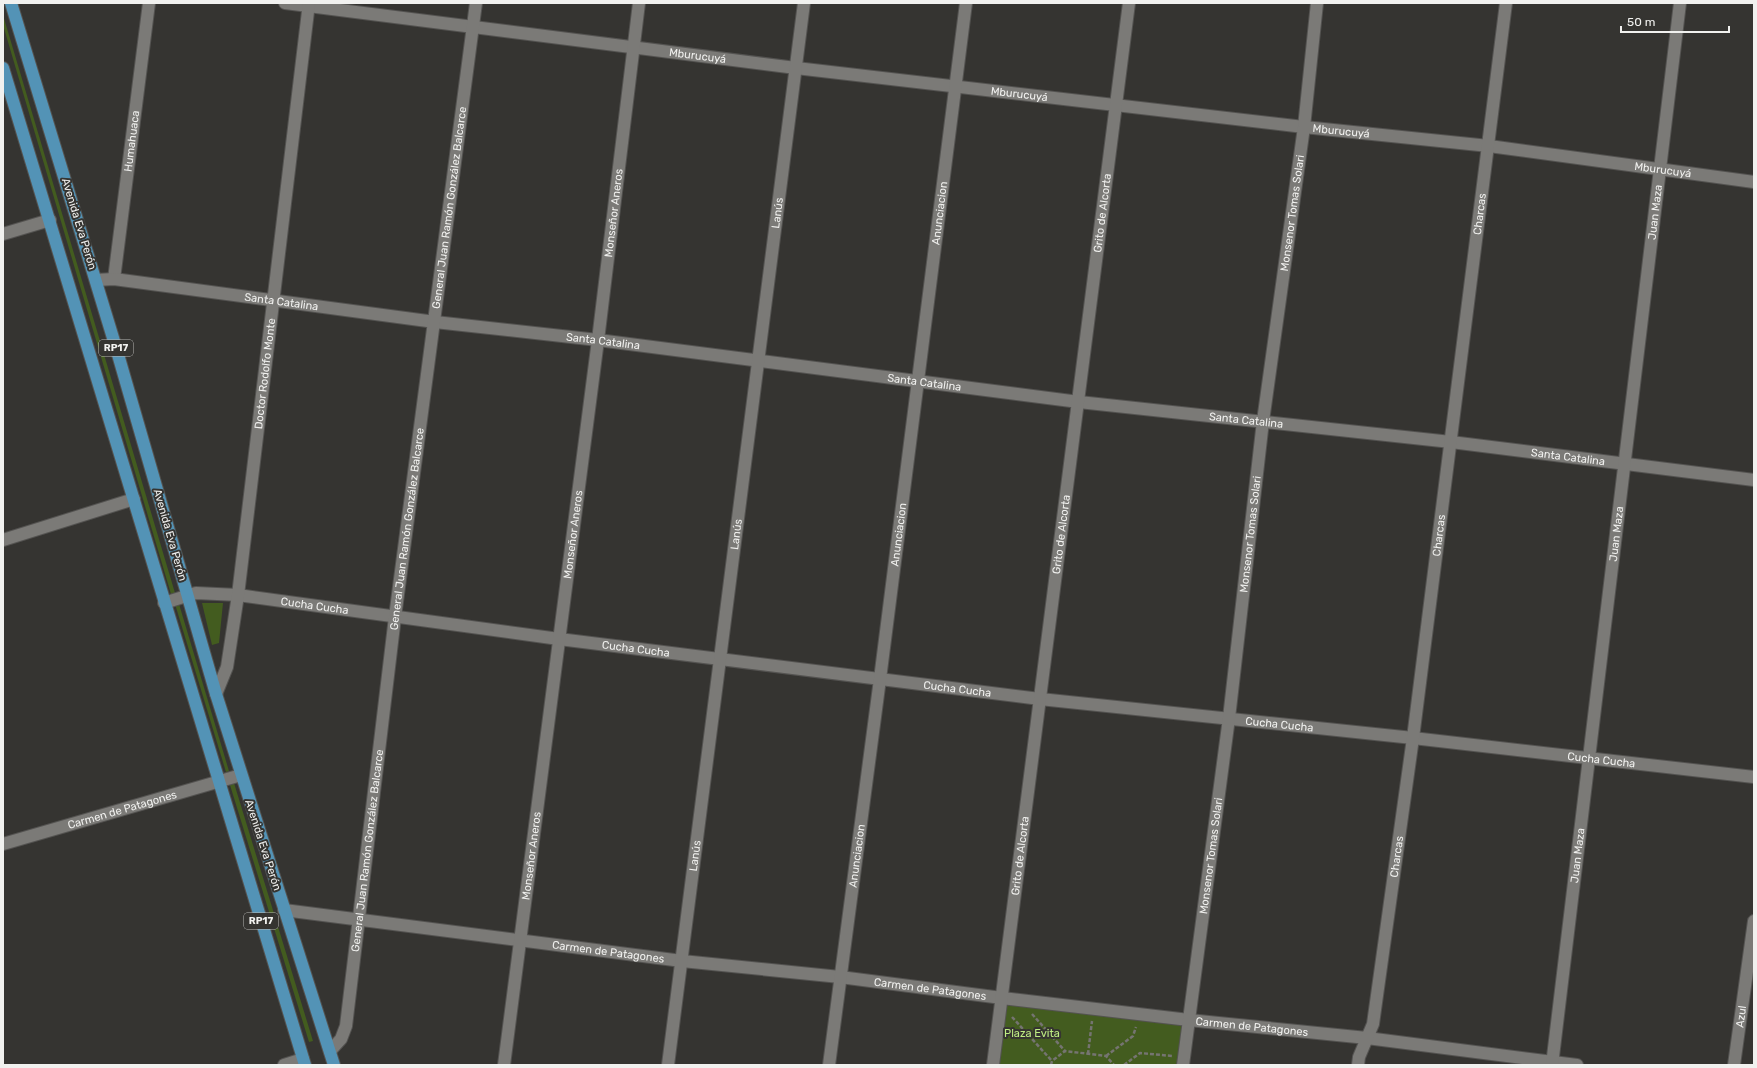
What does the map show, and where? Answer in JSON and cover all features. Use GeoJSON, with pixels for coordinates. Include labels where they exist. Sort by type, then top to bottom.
{"type":"FeatureCollection","features":[{"type":"Feature","properties":{"kind":"main road","name":"Avenida Eva Perón"},"geometry":{"type":"LineString","coordinates":[[11,3],[96,280],[216,694],[334,1065]]}},
{"type":"Feature","properties":{"kind":"main road","name":"Avenida Eva Perón"},"geometry":{"type":"LineString","coordinates":[[3,68],[304,1062]]}},
{"type":"Feature","properties":{"kind":"street","name":"Humahuaca"},"geometry":{"type":"LineString","coordinates":[[114,279],[148,3]]}},
{"type":"Feature","properties":{"kind":"street","name":"Mburucuyá"},"geometry":{"type":"LineString","coordinates":[[285,3],[309,4],[474,27],[796,68],[1304,127],[1489,146],[1754,182]]}},
{"type":"Feature","properties":{"kind":"street","name":"General Juan Ramón González Balcarce"},"geometry":{"type":"LineString","coordinates":[[330,1051],[341,1039],[346,1026],[395,617],[476,3]]}},
{"type":"Feature","properties":{"kind":"street","name":"Monseñor Aneros"},"geometry":{"type":"LineString","coordinates":[[504,1065],[598,340],[639,3]]}},
{"type":"Feature","properties":{"kind":"street","name":"Lanús"},"geometry":{"type":"LineString","coordinates":[[668,1065],[804,3]]}},
{"type":"Feature","properties":{"kind":"street","name":"Anunciacion"},"geometry":{"type":"LineString","coordinates":[[829,1065],[966,3]]}},
{"type":"Feature","properties":{"kind":"street","name":"Grito de Alcorta"},"geometry":{"type":"LineString","coordinates":[[993,1065],[1129,3]]}},
{"type":"Feature","properties":{"kind":"street","name":"Monsenor Tomas Solari"},"geometry":{"type":"LineString","coordinates":[[1183,1061],[1229,718],[1263,421],[1304,127],[1317,3]]}},
{"type":"Feature","properties":{"kind":"street","name":"Charcas"},"geometry":{"type":"LineString","coordinates":[[1358,1065],[1359,1057],[1373,1024],[1414,738],[1506,3]]}},
{"type":"Feature","properties":{"kind":"street","name":"Juan Maza"},"geometry":{"type":"LineString","coordinates":[[1552,1063],[1680,3]]}},
{"type":"Feature","properties":{"kind":"street","name":"Doctor Rodolfo Monte"},"geometry":{"type":"LineString","coordinates":[[216,694],[227,667],[238,595],[309,4]]}},
{"type":"Feature","properties":{"kind":"street"},"geometry":{"type":"LineString","coordinates":[[3,234],[50,220]]}},
{"type":"Feature","properties":{"kind":"street","name":"Santa Catalina"},"geometry":{"type":"LineString","coordinates":[[96,280],[114,279],[435,322],[598,340],[759,362],[1079,402],[1451,442],[1624,465],[1754,480]]}},
{"type":"Feature","properties":{"kind":"street"},"geometry":{"type":"LineString","coordinates":[[3,540],[134,499]]}},
{"type":"Feature","properties":{"kind":"street","name":"Cucha Cucha"},"geometry":{"type":"LineString","coordinates":[[164,603],[196,592],[238,595],[559,639],[880,679],[1040,698],[1589,757],[1754,777]]}},
{"type":"Feature","properties":{"kind":"street","name":"Carmen de Patagones"},"geometry":{"type":"LineString","coordinates":[[3,844],[241,775]]}},
{"type":"Feature","properties":{"kind":"street","name":"Carmen de Patagones"},"geometry":{"type":"LineString","coordinates":[[284,910],[358,921],[682,961],[840,977],[1001,1001],[1020,1000],[1189,1020],[1367,1038],[1552,1063],[1577,1065]]}},
{"type":"Feature","properties":{"kind":"street","name":"Azul"},"geometry":{"type":"LineString","coordinates":[[1734,1065],[1754,921]]}},
{"type":"Feature","properties":{"kind":"street"},"geometry":{"type":"LineString","coordinates":[[284,1065],[304,1062]]}},
{"type":"Feature","properties":{"kind":"path"},"geometry":{"type":"LineString","coordinates":[[1020,1000],[1065,1051],[1106,1056],[1114,1065]]}},
{"type":"Feature","properties":{"kind":"path"},"geometry":{"type":"LineString","coordinates":[[1001,1001],[1052,1063],[1065,1051]]}},
{"type":"Feature","properties":{"kind":"path"},"geometry":{"type":"LineString","coordinates":[[1088,1054],[1094,1009]]}},
{"type":"Feature","properties":{"kind":"path"},"geometry":{"type":"LineString","coordinates":[[1106,1056],[1133,1036],[1139,1014]]}},
{"type":"Feature","properties":{"kind":"path"},"geometry":{"type":"LineString","coordinates":[[1124,1065],[1140,1053],[1183,1061]]}},
{"type":"Feature","properties":{"kind":"green space"},"geometry":{"type":"Polygon","coordinates":[[[3,15],[175,593],[171,594],[3,25],[3,15]]]}},
{"type":"Feature","properties":{"kind":"green space"},"geometry":{"type":"Polygon","coordinates":[[[202,603],[223,603],[219,643],[212,645],[202,603]]]}},
{"type":"Feature","properties":{"kind":"green space"},"geometry":{"type":"Polygon","coordinates":[[[175,604],[179,604],[229,771],[226,772],[175,604]]]}},
{"type":"Feature","properties":{"kind":"green space"},"geometry":{"type":"Polygon","coordinates":[[[234,783],[313,1041],[309,1042],[230,785],[234,783]]]}},
{"type":"Feature","properties":{"kind":"green space","name":"Plaza Evita"},"geometry":{"type":"Polygon","coordinates":[[[1002,998],[1189,1020],[1183,1065],[993,1065],[1002,998]]]}}]}
